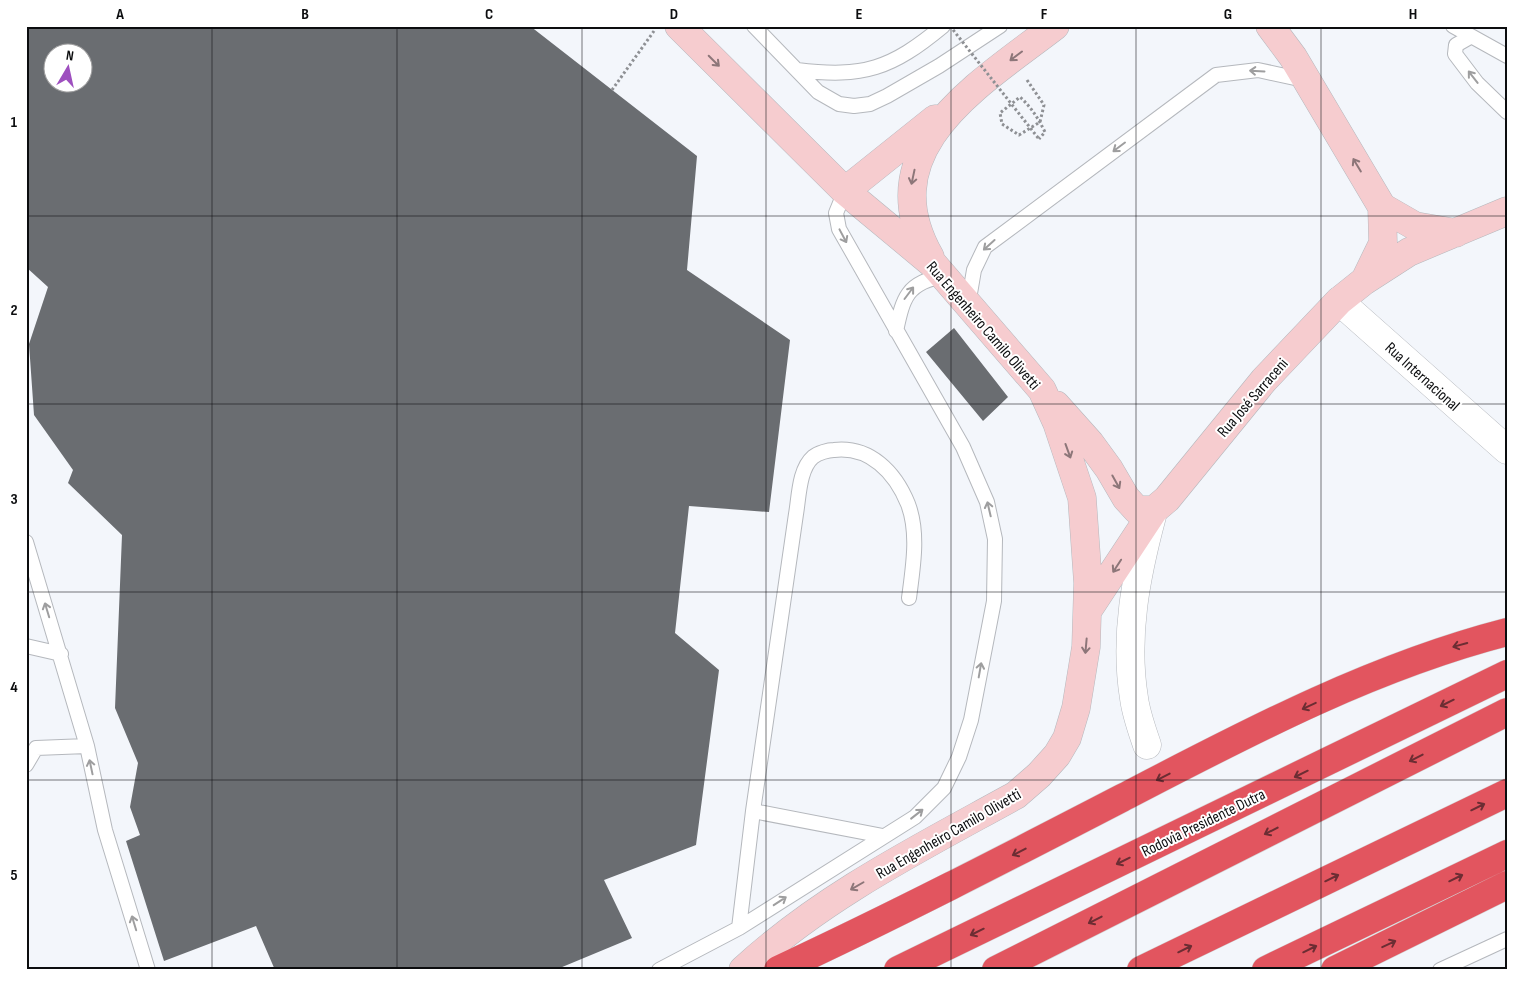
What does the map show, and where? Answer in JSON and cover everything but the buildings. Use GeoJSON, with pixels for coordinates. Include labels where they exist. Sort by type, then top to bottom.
{"type":"FeatureCollection","features":[{"type":"Feature","properties":{"kind":"highway"},"geometry":{"type":"LineString","coordinates":[[778,970],[954,885],[1227,744],[1320,700],[1442,650],[1507,632]]}},
{"type":"Feature","properties":{"kind":"highway","name":"Rodovia Presidente Dutra"},"geometry":{"type":"LineString","coordinates":[[898,970],[1507,674]]}},
{"type":"Feature","properties":{"kind":"highway"},"geometry":{"type":"LineString","coordinates":[[996,970],[1507,712]]}},
{"type":"Feature","properties":{"kind":"highway"},"geometry":{"type":"LineString","coordinates":[[1142,970],[1507,794]]}},
{"type":"Feature","properties":{"kind":"highway"},"geometry":{"type":"LineString","coordinates":[[1266,970],[1507,854]]}},
{"type":"Feature","properties":{"kind":"highway"},"geometry":{"type":"LineString","coordinates":[[1335,970],[1507,885]]}},
{"type":"Feature","properties":{"kind":"street","name":"Rua Engenheiro Camilo Olivetti"},"geometry":{"type":"LineString","coordinates":[[680,26],[845,191],[939,270],[1042,390],[1068,453],[1082,498],[1086,544],[1088,610],[1085,654],[1076,708],[1067,738],[1057,755],[1039,775],[1016,795],[816,910],[772,943],[743,970]]}},
{"type":"Feature","properties":{"kind":"street"},"geometry":{"type":"LineString","coordinates":[[845,191],[965,94],[1055,26]]}},
{"type":"Feature","properties":{"kind":"street"},"geometry":{"type":"LineString","coordinates":[[1270,26],[1292,57],[1382,207],[1415,226],[1458,233]]}},
{"type":"Feature","properties":{"kind":"street"},"geometry":{"type":"LineString","coordinates":[[939,270],[918,236],[912,213],[910,194],[913,175],[919,158],[930,140],[965,94]]}},
{"type":"Feature","properties":{"kind":"street"},"geometry":{"type":"LineString","coordinates":[[1364,281],[1383,243],[1382,207]]}},
{"type":"Feature","properties":{"kind":"street","name":"Rua José Sarraceni"},"geometry":{"type":"LineString","coordinates":[[1088,610],[1154,510],[1167,499],[1264,380],[1339,301],[1364,281],[1409,252],[1507,211]]}},
{"type":"Feature","properties":{"kind":"street","name":"Rua Internacional"},"geometry":{"type":"LineString","coordinates":[[1339,301],[1507,450]]}},
{"type":"Feature","properties":{"kind":"street"},"geometry":{"type":"LineString","coordinates":[[1042,390],[1090,443],[1130,503],[1143,512],[1154,510],[1137,574],[1130,636],[1134,699],[1147,746]]}},
{"type":"Feature","properties":{"kind":"lane"},"geometry":{"type":"LineString","coordinates":[[797,70],[848,74],[876,68],[903,56],[943,26]]}},
{"type":"Feature","properties":{"kind":"lane"},"geometry":{"type":"LineString","coordinates":[[758,32],[818,92],[839,104],[854,106],[870,104],[939,66],[1000,26]]}},
{"type":"Feature","properties":{"kind":"lane"},"geometry":{"type":"LineString","coordinates":[[1452,26],[1507,56]]}},
{"type":"Feature","properties":{"kind":"lane"},"geometry":{"type":"LineString","coordinates":[[1470,37],[1456,45],[1455,54],[1477,83],[1507,112]]}},
{"type":"Feature","properties":{"kind":"lane"},"geometry":{"type":"LineString","coordinates":[[968,305],[974,270],[984,248],[1216,75],[1258,70],[1305,81]]}},
{"type":"Feature","properties":{"kind":"lane"},"geometry":{"type":"LineString","coordinates":[[659,970],[739,928],[915,817],[944,788],[959,757],[972,720],[994,601],[995,539],[987,502],[963,447],[839,229],[836,213],[845,191]]}},
{"type":"Feature","properties":{"kind":"lane"},"geometry":{"type":"LineString","coordinates":[[896,331],[901,305],[909,291],[939,270]]}},
{"type":"Feature","properties":{"kind":"lane"},"geometry":{"type":"LineString","coordinates":[[739,928],[753,811],[796,514],[804,470],[813,457],[828,450],[846,449],[861,452],[878,462],[896,480],[908,505],[913,528],[914,552],[909,598]]}},
{"type":"Feature","properties":{"kind":"lane"},"geometry":{"type":"LineString","coordinates":[[26,542],[87,746],[105,830],[148,970]]}},
{"type":"Feature","properties":{"kind":"lane"},"geometry":{"type":"LineString","coordinates":[[26,646],[61,654]]}},
{"type":"Feature","properties":{"kind":"lane"},"geometry":{"type":"LineString","coordinates":[[26,765],[36,748],[87,746]]}},
{"type":"Feature","properties":{"kind":"lane"},"geometry":{"type":"LineString","coordinates":[[753,811],[883,836]]}},
{"type":"Feature","properties":{"kind":"lane"},"geometry":{"type":"LineString","coordinates":[[1440,970],[1507,939]]}},
{"type":"Feature","properties":{"kind":"path"},"geometry":{"type":"LineString","coordinates":[[612,90],[657,26]]}},
{"type":"Feature","properties":{"kind":"path"},"geometry":{"type":"LineString","coordinates":[[950,26],[1011,104],[1030,128],[1039,139],[1045,132],[1040,122],[1033,109],[1020,97],[1011,104],[1000,113],[1002,124],[1019,135],[1030,128],[1040,122],[1044,105]]}}]}
